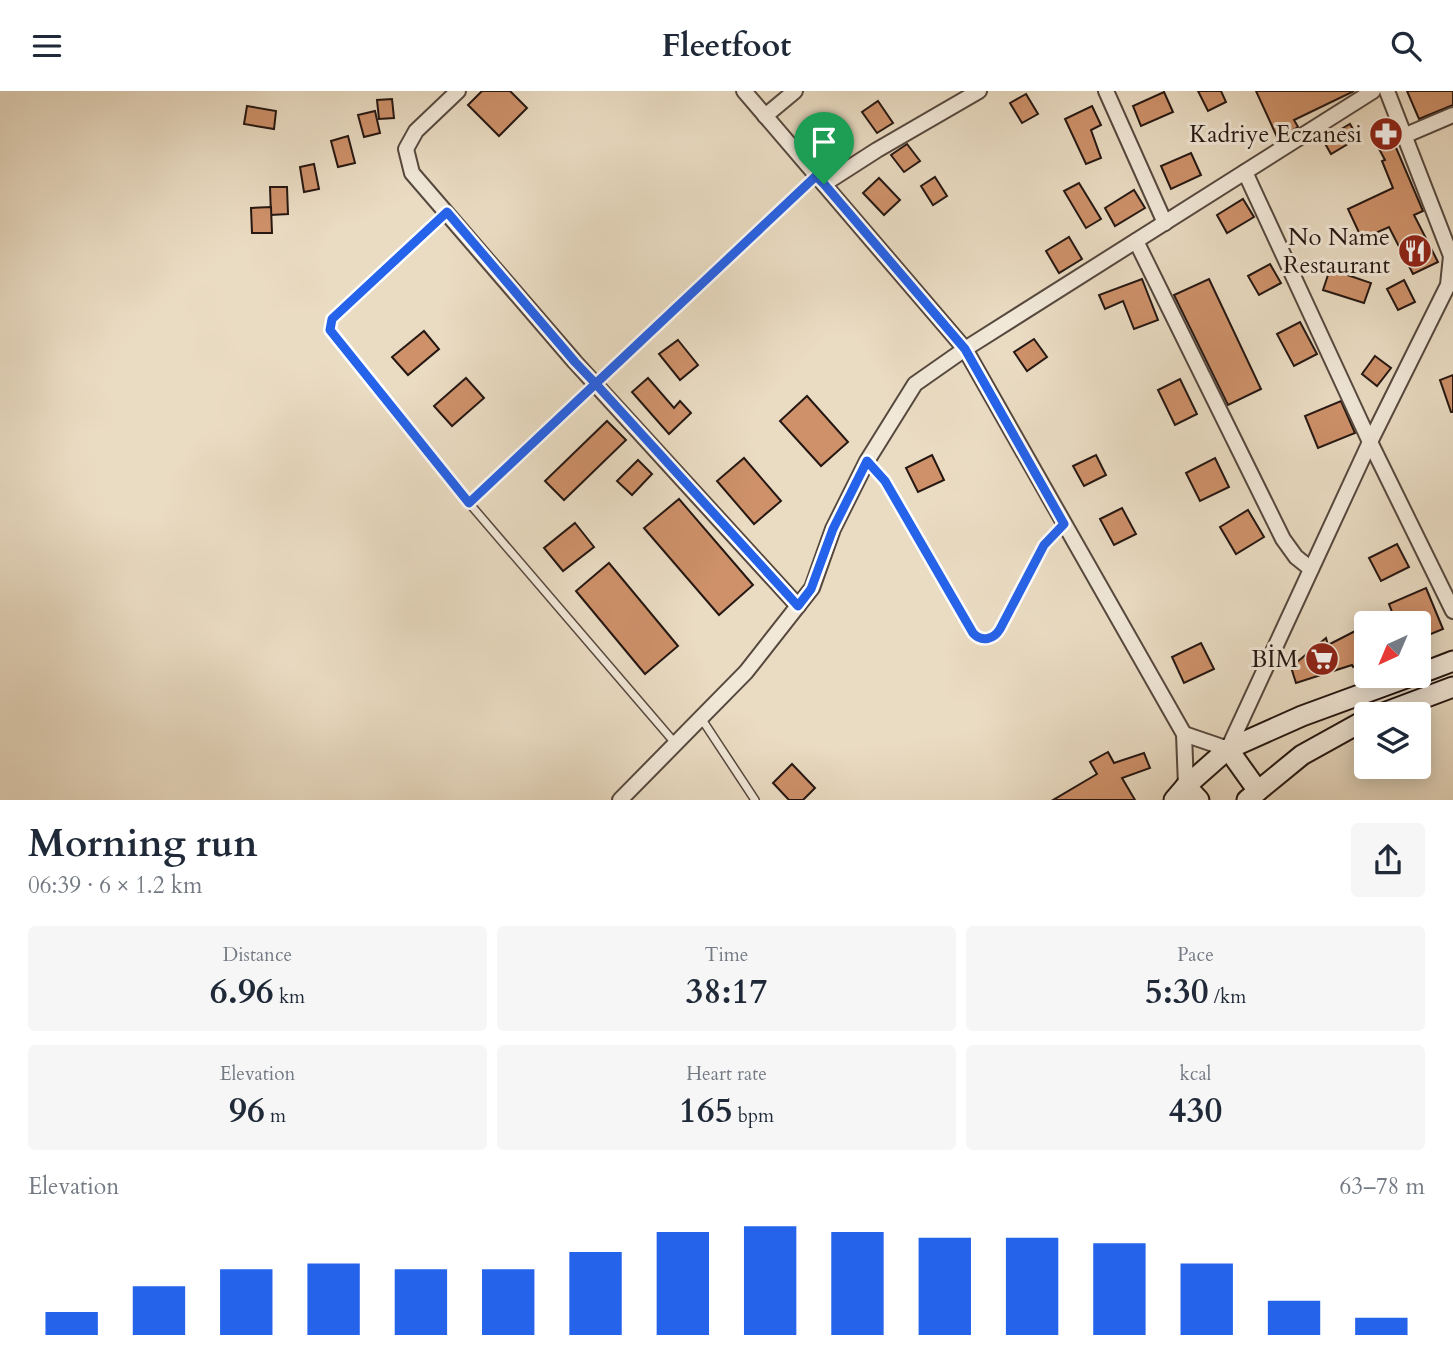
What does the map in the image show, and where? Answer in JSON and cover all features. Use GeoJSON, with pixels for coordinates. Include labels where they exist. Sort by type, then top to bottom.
{"type":"FeatureCollection","features":[{"type":"Feature","properties":{"kind":"main road"},"geometry":{"type":"LineString","coordinates":[[1432,669],[1453,661]]}},
{"type":"Feature","properties":{"kind":"main road"},"geometry":{"type":"LineString","coordinates":[[1413,702],[1453,687]]}},
{"type":"Feature","properties":{"kind":"main road"},"geometry":{"type":"LineString","coordinates":[[1187,795],[1228,749],[1302,716],[1378,688]]}},
{"type":"Feature","properties":{"kind":"main road"},"geometry":{"type":"LineString","coordinates":[[1228,749],[1255,797],[1303,755],[1354,726]]}},
{"type":"Feature","properties":{"kind":"street"},"geometry":{"type":"LineString","coordinates":[[458,91],[416,131],[406,149],[412,173],[595,383],[798,606]]}},
{"type":"Feature","properties":{"kind":"street"},"geometry":{"type":"LineString","coordinates":[[744,91],[965,349],[1184,734],[1187,795]]}},
{"type":"Feature","properties":{"kind":"street"},"geometry":{"type":"LineString","coordinates":[[765,116],[796,91]]}},
{"type":"Feature","properties":{"kind":"street"},"geometry":{"type":"LineString","coordinates":[[820,180],[979,91]]}},
{"type":"Feature","properties":{"kind":"street"},"geometry":{"type":"LineString","coordinates":[[1106,91],[1165,223]]}},
{"type":"Feature","properties":{"kind":"street"},"geometry":{"type":"LineString","coordinates":[[620,800],[746,672],[811,589],[833,529],[867,461],[915,384],[965,349],[1373,91]]}},
{"type":"Feature","properties":{"kind":"street"},"geometry":{"type":"LineString","coordinates":[[1184,734],[1228,749],[1370,442],[1451,284],[1451,255],[1387,91]]}},
{"type":"Feature","properties":{"kind":"street"},"geometry":{"type":"LineString","coordinates":[[1406,135],[1453,115]]}},
{"type":"Feature","properties":{"kind":"street"},"geometry":{"type":"LineString","coordinates":[[1245,172],[1370,442],[1453,611]]}},
{"type":"Feature","properties":{"kind":"street"},"geometry":{"type":"LineString","coordinates":[[1136,241],[1283,538],[1296,557],[1311,569]]}},
{"type":"Feature","properties":{"kind":"lane"},"geometry":{"type":"LineString","coordinates":[[469,503],[595,383],[820,180]]}},
{"type":"Feature","properties":{"kind":"lane"},"geometry":{"type":"LineString","coordinates":[[447,212],[332,319],[330,330],[469,503],[675,744]]}},
{"type":"Feature","properties":{"kind":"lane"},"geometry":{"type":"LineString","coordinates":[[867,461],[885,481],[973,633],[981,639],[997,634],[1044,545],[1064,524]]}},
{"type":"Feature","properties":{"kind":"lane"},"geometry":{"type":"LineString","coordinates":[[701,718],[755,800]]}},
{"type":"Feature","properties":{"kind":"building"},"geometry":{"type":"Polygon","coordinates":[[[482,91],[510,91],[527,108],[499,136],[468,105],[482,91]]]}},
{"type":"Feature","properties":{"kind":"building"},"geometry":{"type":"Polygon","coordinates":[[[1198,91],[1221,91],[1226,102],[1208,111],[1198,91]]]}},
{"type":"Feature","properties":{"kind":"building"},"geometry":{"type":"Polygon","coordinates":[[[1256,91],[1354,91],[1294,120],[1298,127],[1278,139],[1256,91]]]}},
{"type":"Feature","properties":{"kind":"building"},"geometry":{"type":"Polygon","coordinates":[[[1407,91],[1453,91],[1453,105],[1419,119],[1407,91]]]}},
{"type":"Feature","properties":{"kind":"building"},"geometry":{"type":"Polygon","coordinates":[[[1164,92],[1173,112],[1141,126],[1133,106],[1164,92]]]}},
{"type":"Feature","properties":{"kind":"building"},"geometry":{"type":"Polygon","coordinates":[[[1026,94],[1038,114],[1022,123],[1010,103],[1026,94]]]}},
{"type":"Feature","properties":{"kind":"building"},"geometry":{"type":"Polygon","coordinates":[[[392,99],[394,118],[379,119],[377,100],[392,99]]]}},
{"type":"Feature","properties":{"kind":"building"},"geometry":{"type":"Polygon","coordinates":[[[878,101],[893,123],[877,133],[862,112],[878,101]]]}},
{"type":"Feature","properties":{"kind":"building"},"geometry":{"type":"Polygon","coordinates":[[[247,106],[276,111],[274,129],[244,124],[247,106]]]}},
{"type":"Feature","properties":{"kind":"building"},"geometry":{"type":"Polygon","coordinates":[[[1092,106],[1101,125],[1091,130],[1101,158],[1086,164],[1065,119],[1092,106]]]}},
{"type":"Feature","properties":{"kind":"building"},"geometry":{"type":"Polygon","coordinates":[[[375,111],[380,133],[364,137],[358,115],[375,111]]]}},
{"type":"Feature","properties":{"kind":"building"},"geometry":{"type":"Polygon","coordinates":[[[1389,122],[1396,142],[1394,143],[1423,211],[1414,215],[1438,262],[1413,274],[1389,227],[1362,239],[1348,209],[1393,188],[1382,161],[1385,160],[1370,132],[1389,122]]]}},
{"type":"Feature","properties":{"kind":"building"},"geometry":{"type":"Polygon","coordinates":[[[1350,124],[1358,138],[1331,154],[1323,140],[1350,124]]]}},
{"type":"Feature","properties":{"kind":"building"},"geometry":{"type":"Polygon","coordinates":[[[839,129],[852,144],[831,163],[818,148],[839,129]]]}},
{"type":"Feature","properties":{"kind":"building"},"geometry":{"type":"Polygon","coordinates":[[[348,136],[355,163],[338,167],[331,141],[348,136]]]}},
{"type":"Feature","properties":{"kind":"building"},"geometry":{"type":"Polygon","coordinates":[[[907,144],[920,161],[904,172],[891,155],[907,144]]]}},
{"type":"Feature","properties":{"kind":"building"},"geometry":{"type":"Polygon","coordinates":[[[1191,153],[1201,175],[1171,189],[1161,166],[1191,153]]]}},
{"type":"Feature","properties":{"kind":"building"},"geometry":{"type":"Polygon","coordinates":[[[314,164],[319,189],[304,192],[300,167],[314,164]]]}},
{"type":"Feature","properties":{"kind":"building"},"geometry":{"type":"Polygon","coordinates":[[[935,177],[947,196],[933,205],[921,186],[935,177]]]}},
{"type":"Feature","properties":{"kind":"building"},"geometry":{"type":"Polygon","coordinates":[[[879,178],[900,200],[884,215],[863,193],[879,178]]]}},
{"type":"Feature","properties":{"kind":"building"},"geometry":{"type":"Polygon","coordinates":[[[1079,183],[1101,219],[1086,228],[1064,191],[1079,183]]]}},
{"type":"Feature","properties":{"kind":"building"},"geometry":{"type":"Polygon","coordinates":[[[270,187],[287,187],[288,214],[271,215],[270,187]]]}},
{"type":"Feature","properties":{"kind":"building"},"geometry":{"type":"Polygon","coordinates":[[[1134,190],[1145,208],[1115,226],[1105,208],[1134,190]]]}},
{"type":"Feature","properties":{"kind":"building"},"geometry":{"type":"Polygon","coordinates":[[[1243,199],[1254,217],[1227,233],[1217,215],[1243,199]]]}},
{"type":"Feature","properties":{"kind":"building"},"geometry":{"type":"Polygon","coordinates":[[[271,207],[272,233],[252,233],[251,208],[271,207]]]}},
{"type":"Feature","properties":{"kind":"building"},"geometry":{"type":"Polygon","coordinates":[[[1069,237],[1082,259],[1059,273],[1046,251],[1069,237]]]}},
{"type":"Feature","properties":{"kind":"building"},"geometry":{"type":"Polygon","coordinates":[[[1270,264],[1281,283],[1259,295],[1248,276],[1270,264]]]}},
{"type":"Feature","properties":{"kind":"building"},"geometry":{"type":"Polygon","coordinates":[[[1330,269],[1371,283],[1364,303],[1323,290],[1330,269]]]}},
{"type":"Feature","properties":{"kind":"building"},"geometry":{"type":"Polygon","coordinates":[[[1142,279],[1158,320],[1134,329],[1123,301],[1105,309],[1099,295],[1142,279]]]}},
{"type":"Feature","properties":{"kind":"building"},"geometry":{"type":"Polygon","coordinates":[[[1209,279],[1261,389],[1228,405],[1174,295],[1209,279]]]}},
{"type":"Feature","properties":{"kind":"building"},"geometry":{"type":"Polygon","coordinates":[[[1404,280],[1415,302],[1398,310],[1387,289],[1404,280]]]}},
{"type":"Feature","properties":{"kind":"building"},"geometry":{"type":"Polygon","coordinates":[[[1300,322],[1317,354],[1294,366],[1277,334],[1300,322]]]}},
{"type":"Feature","properties":{"kind":"building"},"geometry":{"type":"Polygon","coordinates":[[[424,331],[439,349],[408,375],[392,357],[424,331]]]}},
{"type":"Feature","properties":{"kind":"building"},"geometry":{"type":"Polygon","coordinates":[[[1034,339],[1047,357],[1027,371],[1014,352],[1034,339]]]}},
{"type":"Feature","properties":{"kind":"building"},"geometry":{"type":"Polygon","coordinates":[[[678,340],[698,365],[680,380],[659,354],[678,340]]]}},
{"type":"Feature","properties":{"kind":"building"},"geometry":{"type":"Polygon","coordinates":[[[1375,356],[1391,368],[1377,386],[1362,374],[1375,356]]]}},
{"type":"Feature","properties":{"kind":"building"},"geometry":{"type":"Polygon","coordinates":[[[1453,375],[1453,412],[1451,412],[1440,380],[1453,375]]]}},
{"type":"Feature","properties":{"kind":"building"},"geometry":{"type":"Polygon","coordinates":[[[466,378],[484,398],[452,426],[434,406],[466,378]]]}},
{"type":"Feature","properties":{"kind":"building"},"geometry":{"type":"Polygon","coordinates":[[[648,378],[674,408],[680,401],[691,413],[669,434],[632,392],[648,378]]]}},
{"type":"Feature","properties":{"kind":"building"},"geometry":{"type":"Polygon","coordinates":[[[1180,379],[1197,414],[1175,425],[1158,390],[1180,379]]]}},
{"type":"Feature","properties":{"kind":"building"},"geometry":{"type":"Polygon","coordinates":[[[807,396],[848,442],[821,466],[780,421],[807,396]]]}},
{"type":"Feature","properties":{"kind":"building"},"geometry":{"type":"Polygon","coordinates":[[[1341,401],[1355,433],[1318,448],[1305,416],[1341,401]]]}},
{"type":"Feature","properties":{"kind":"building"},"geometry":{"type":"Polygon","coordinates":[[[607,421],[626,440],[564,500],[545,481],[607,421]]]}},
{"type":"Feature","properties":{"kind":"building"},"geometry":{"type":"Polygon","coordinates":[[[932,455],[944,480],[918,492],[906,468],[932,455]]]}},
{"type":"Feature","properties":{"kind":"building"},"geometry":{"type":"Polygon","coordinates":[[[1096,455],[1106,475],[1084,486],[1073,466],[1096,455]]]}},
{"type":"Feature","properties":{"kind":"building"},"geometry":{"type":"Polygon","coordinates":[[[744,458],[781,501],[754,524],[717,481],[744,458]]]}},
{"type":"Feature","properties":{"kind":"building"},"geometry":{"type":"Polygon","coordinates":[[[1215,458],[1229,487],[1200,501],[1186,473],[1215,458]]]}},
{"type":"Feature","properties":{"kind":"building"},"geometry":{"type":"Polygon","coordinates":[[[638,460],[652,474],[632,495],[617,481],[638,460]]]}},
{"type":"Feature","properties":{"kind":"building"},"geometry":{"type":"Polygon","coordinates":[[[679,499],[753,585],[719,615],[644,528],[679,499]]]}},
{"type":"Feature","properties":{"kind":"building"},"geometry":{"type":"Polygon","coordinates":[[[1122,508],[1136,534],[1114,545],[1100,519],[1122,508]]]}},
{"type":"Feature","properties":{"kind":"building"},"geometry":{"type":"Polygon","coordinates":[[[1248,510],[1264,537],[1236,554],[1220,527],[1248,510]]]}},
{"type":"Feature","properties":{"kind":"building"},"geometry":{"type":"Polygon","coordinates":[[[575,523],[594,547],[563,571],[544,548],[575,523]]]}},
{"type":"Feature","properties":{"kind":"building"},"geometry":{"type":"Polygon","coordinates":[[[1397,544],[1409,567],[1381,581],[1369,558],[1397,544]]]}},
{"type":"Feature","properties":{"kind":"building"},"geometry":{"type":"Polygon","coordinates":[[[609,563],[678,646],[645,674],[576,591],[609,563]]]}},
{"type":"Feature","properties":{"kind":"building"},"geometry":{"type":"Polygon","coordinates":[[[1426,588],[1443,629],[1432,634],[1432,611],[1392,611],[1389,604],[1426,588]]]}},
{"type":"Feature","properties":{"kind":"building"},"geometry":{"type":"Polygon","coordinates":[[[1354,632],[1354,666],[1296,683],[1291,667],[1326,638],[1328,645],[1354,632]]]}},
{"type":"Feature","properties":{"kind":"building"},"geometry":{"type":"Polygon","coordinates":[[[1201,643],[1214,669],[1184,683],[1172,657],[1201,643]]]}},
{"type":"Feature","properties":{"kind":"building"},"geometry":{"type":"Polygon","coordinates":[[[1108,752],[1114,763],[1144,753],[1150,768],[1122,778],[1135,800],[1053,800],[1097,774],[1090,762],[1108,752]]]}},
{"type":"Feature","properties":{"kind":"building"},"geometry":{"type":"Polygon","coordinates":[[[792,764],[815,788],[803,800],[789,800],[773,783],[792,764]]]}},
{"type":"Feature","properties":{"kind":"place","name":"Kadriye Eczanesi"},"geometry":{"type":"Point","coordinates":[1386,134]}},
{"type":"Feature","properties":{"kind":"place","name":"No Name Restaurant"},"geometry":{"type":"Point","coordinates":[1415,251]}},
{"type":"Feature","properties":{"kind":"place","name":"BİM"},"geometry":{"type":"Point","coordinates":[1322,659]}},
{"type":"Feature","properties":{"kind":"route"},"geometry":{"type":"LineString","coordinates":[[824,184],[816,176],[595,383],[469,503],[330,330],[332,319],[447,212],[575,362],[595,383],[798,606],[811,589],[833,529],[867,461],[885,481],[973,633],[976,637],[988,639],[1000,629],[1048,538],[1064,524],[965,349],[824,184]]}}]}
